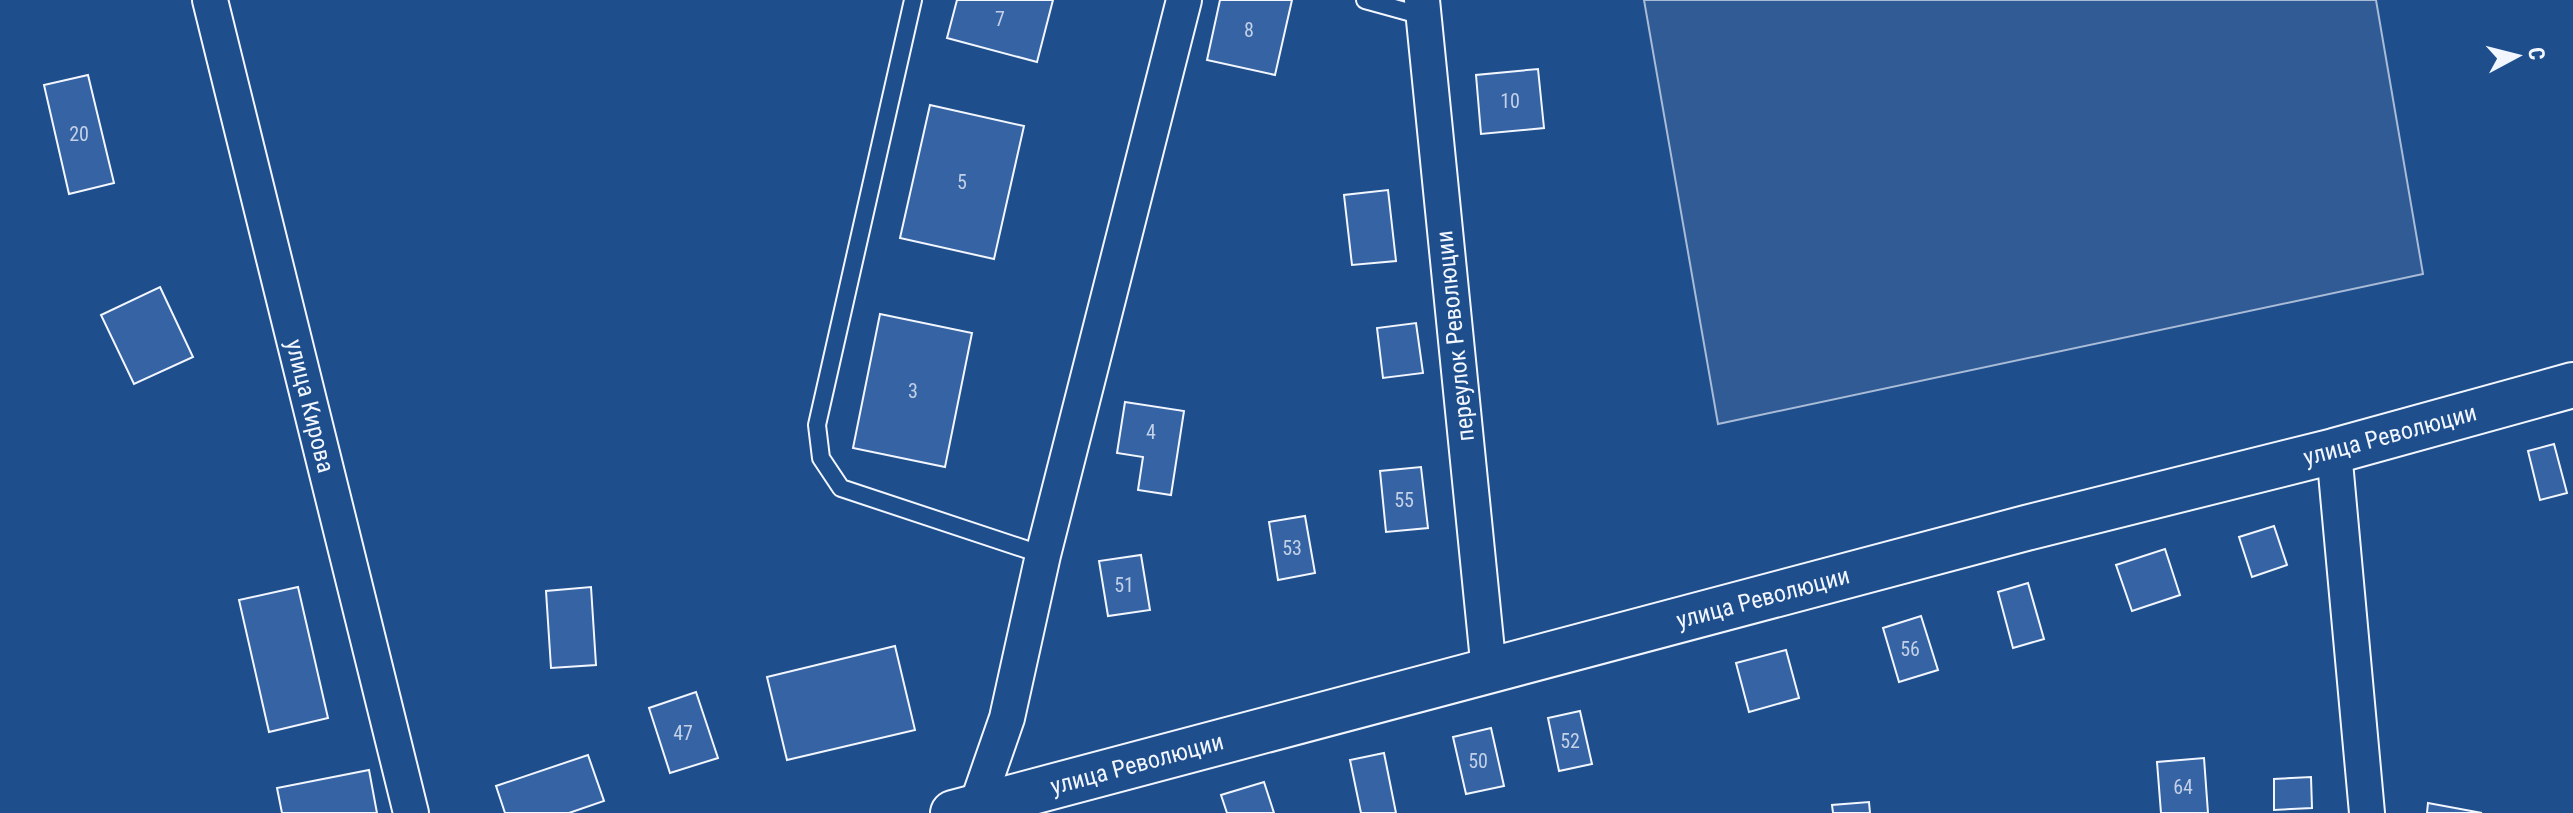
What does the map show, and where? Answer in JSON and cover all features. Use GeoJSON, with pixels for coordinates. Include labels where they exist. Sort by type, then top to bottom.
{"type":"FeatureCollection","features":[{"type":"Feature","properties":{"kind":"street","name":"улица Кирова"},"geometry":{"type":"LineString","coordinates":[[210,0],[411,813]]}},
{"type":"Feature","properties":{"kind":"street"},"geometry":{"type":"LineString","coordinates":[[967,811],[1007,718],[1043,555],[1184,0]]}},
{"type":"Feature","properties":{"kind":"street","name":"переулок Революции"},"geometry":{"type":"LineString","coordinates":[[1422,8],[1489,671]]}},
{"type":"Feature","properties":{"kind":"street","name":"улица Революции"},"geometry":{"type":"LineString","coordinates":[[967,811],[2026,528],[2334,451],[2573,385]]}},
{"type":"Feature","properties":{"kind":"street"},"geometry":{"type":"LineString","coordinates":[[2334,451],[2367,813]]}},
{"type":"Feature","properties":{"kind":"lane"},"geometry":{"type":"LineString","coordinates":[[913,0],[817,425],[821,458],[841,488],[1043,555]]}},
{"type":"Feature","properties":{"kind":"lane"},"geometry":{"type":"LineString","coordinates":[[1365,0],[1422,8]]}},
{"type":"Feature","properties":{"kind":"shaded area"},"geometry":{"type":"Polygon","coordinates":[[[1644,0],[2376,0],[2423,274],[1718,424],[1644,0]]]}},
{"type":"Feature","properties":{"kind":"building"},"geometry":{"type":"Polygon","coordinates":[[[957,0],[1053,0],[1037,62],[947,38],[957,0]]]}},
{"type":"Feature","properties":{"kind":"building"},"geometry":{"type":"Polygon","coordinates":[[[1220,0],[1292,0],[1275,75],[1207,60],[1220,0]]]}},
{"type":"Feature","properties":{"kind":"building"},"geometry":{"type":"Polygon","coordinates":[[[1538,69],[1544,128],[1481,134],[1476,75],[1538,69]]]}},
{"type":"Feature","properties":{"kind":"building"},"geometry":{"type":"Polygon","coordinates":[[[88,75],[114,183],[69,194],[44,85],[88,75]]]}},
{"type":"Feature","properties":{"kind":"building"},"geometry":{"type":"Polygon","coordinates":[[[930,105],[1024,126],[994,259],[900,238],[930,105]]]}},
{"type":"Feature","properties":{"kind":"building"},"geometry":{"type":"Polygon","coordinates":[[[1388,190],[1396,261],[1352,265],[1344,195],[1388,190]]]}},
{"type":"Feature","properties":{"kind":"building"},"geometry":{"type":"Polygon","coordinates":[[[160,287],[193,357],[134,384],[101,315],[160,287]]]}},
{"type":"Feature","properties":{"kind":"building"},"geometry":{"type":"Polygon","coordinates":[[[880,314],[972,333],[945,467],[853,448],[880,314]]]}},
{"type":"Feature","properties":{"kind":"building"},"geometry":{"type":"Polygon","coordinates":[[[1416,323],[1423,373],[1383,378],[1377,328],[1416,323]]]}},
{"type":"Feature","properties":{"kind":"building"},"geometry":{"type":"Polygon","coordinates":[[[1125,402],[1184,411],[1171,495],[1138,490],[1143,457],[1117,453],[1125,402]]]}},
{"type":"Feature","properties":{"kind":"building"},"geometry":{"type":"Polygon","coordinates":[[[2554,444],[2567,493],[2540,500],[2528,451],[2554,444]]]}},
{"type":"Feature","properties":{"kind":"building"},"geometry":{"type":"Polygon","coordinates":[[[1421,467],[1428,528],[1386,532],[1380,471],[1421,467]]]}},
{"type":"Feature","properties":{"kind":"building"},"geometry":{"type":"Polygon","coordinates":[[[1305,516],[1315,573],[1278,580],[1269,522],[1305,516]]]}},
{"type":"Feature","properties":{"kind":"building"},"geometry":{"type":"Polygon","coordinates":[[[2274,526],[2287,565],[2252,577],[2239,537],[2274,526]]]}},
{"type":"Feature","properties":{"kind":"building"},"geometry":{"type":"Polygon","coordinates":[[[2165,549],[2180,595],[2132,611],[2116,565],[2165,549]]]}},
{"type":"Feature","properties":{"kind":"building"},"geometry":{"type":"Polygon","coordinates":[[[1141,555],[1150,610],[1108,616],[1099,561],[1141,555]]]}},
{"type":"Feature","properties":{"kind":"building"},"geometry":{"type":"Polygon","coordinates":[[[2028,583],[2044,639],[2013,648],[1998,592],[2028,583]]]}},
{"type":"Feature","properties":{"kind":"building"},"geometry":{"type":"Polygon","coordinates":[[[298,587],[328,718],[269,732],[239,600],[298,587]]]}},
{"type":"Feature","properties":{"kind":"building"},"geometry":{"type":"Polygon","coordinates":[[[591,587],[596,665],[551,668],[546,591],[591,587]]]}},
{"type":"Feature","properties":{"kind":"building"},"geometry":{"type":"Polygon","coordinates":[[[1921,616],[1938,670],[1899,682],[1883,628],[1921,616]]]}},
{"type":"Feature","properties":{"kind":"building"},"geometry":{"type":"Polygon","coordinates":[[[895,646],[915,730],[787,760],[767,677],[895,646]]]}},
{"type":"Feature","properties":{"kind":"building"},"geometry":{"type":"Polygon","coordinates":[[[1786,650],[1799,698],[1749,712],[1736,663],[1786,650]]]}},
{"type":"Feature","properties":{"kind":"building"},"geometry":{"type":"Polygon","coordinates":[[[696,692],[718,758],[670,773],[649,708],[696,692]]]}},
{"type":"Feature","properties":{"kind":"building"},"geometry":{"type":"Polygon","coordinates":[[[1580,711],[1592,764],[1559,771],[1548,718],[1580,711]]]}},
{"type":"Feature","properties":{"kind":"building"},"geometry":{"type":"Polygon","coordinates":[[[1491,728],[1504,786],[1466,794],[1453,737],[1491,728]]]}},
{"type":"Feature","properties":{"kind":"building"},"geometry":{"type":"Polygon","coordinates":[[[1384,753],[1396,813],[1361,813],[1350,760],[1384,753]]]}},
{"type":"Feature","properties":{"kind":"building"},"geometry":{"type":"Polygon","coordinates":[[[588,755],[604,801],[569,813],[505,813],[496,786],[588,755]]]}},
{"type":"Feature","properties":{"kind":"building"},"geometry":{"type":"Polygon","coordinates":[[[2204,758],[2208,813],[2161,813],[2157,762],[2204,758]]]}},
{"type":"Feature","properties":{"kind":"building"},"geometry":{"type":"Polygon","coordinates":[[[369,770],[377,813],[282,813],[277,788],[369,770]]]}},
{"type":"Feature","properties":{"kind":"building"},"geometry":{"type":"Polygon","coordinates":[[[2311,777],[2312,808],[2274,810],[2274,779],[2311,777]]]}},
{"type":"Feature","properties":{"kind":"building"},"geometry":{"type":"Polygon","coordinates":[[[1264,782],[1274,813],[1227,813],[1221,795],[1264,782]]]}},
{"type":"Feature","properties":{"kind":"building"},"geometry":{"type":"Polygon","coordinates":[[[1869,802],[1870,813],[1833,813],[1832,805],[1869,802]]]}},
{"type":"Feature","properties":{"kind":"building"},"geometry":{"type":"Polygon","coordinates":[[[2428,803],[2482,813],[2427,813],[2428,803]]]}}]}
